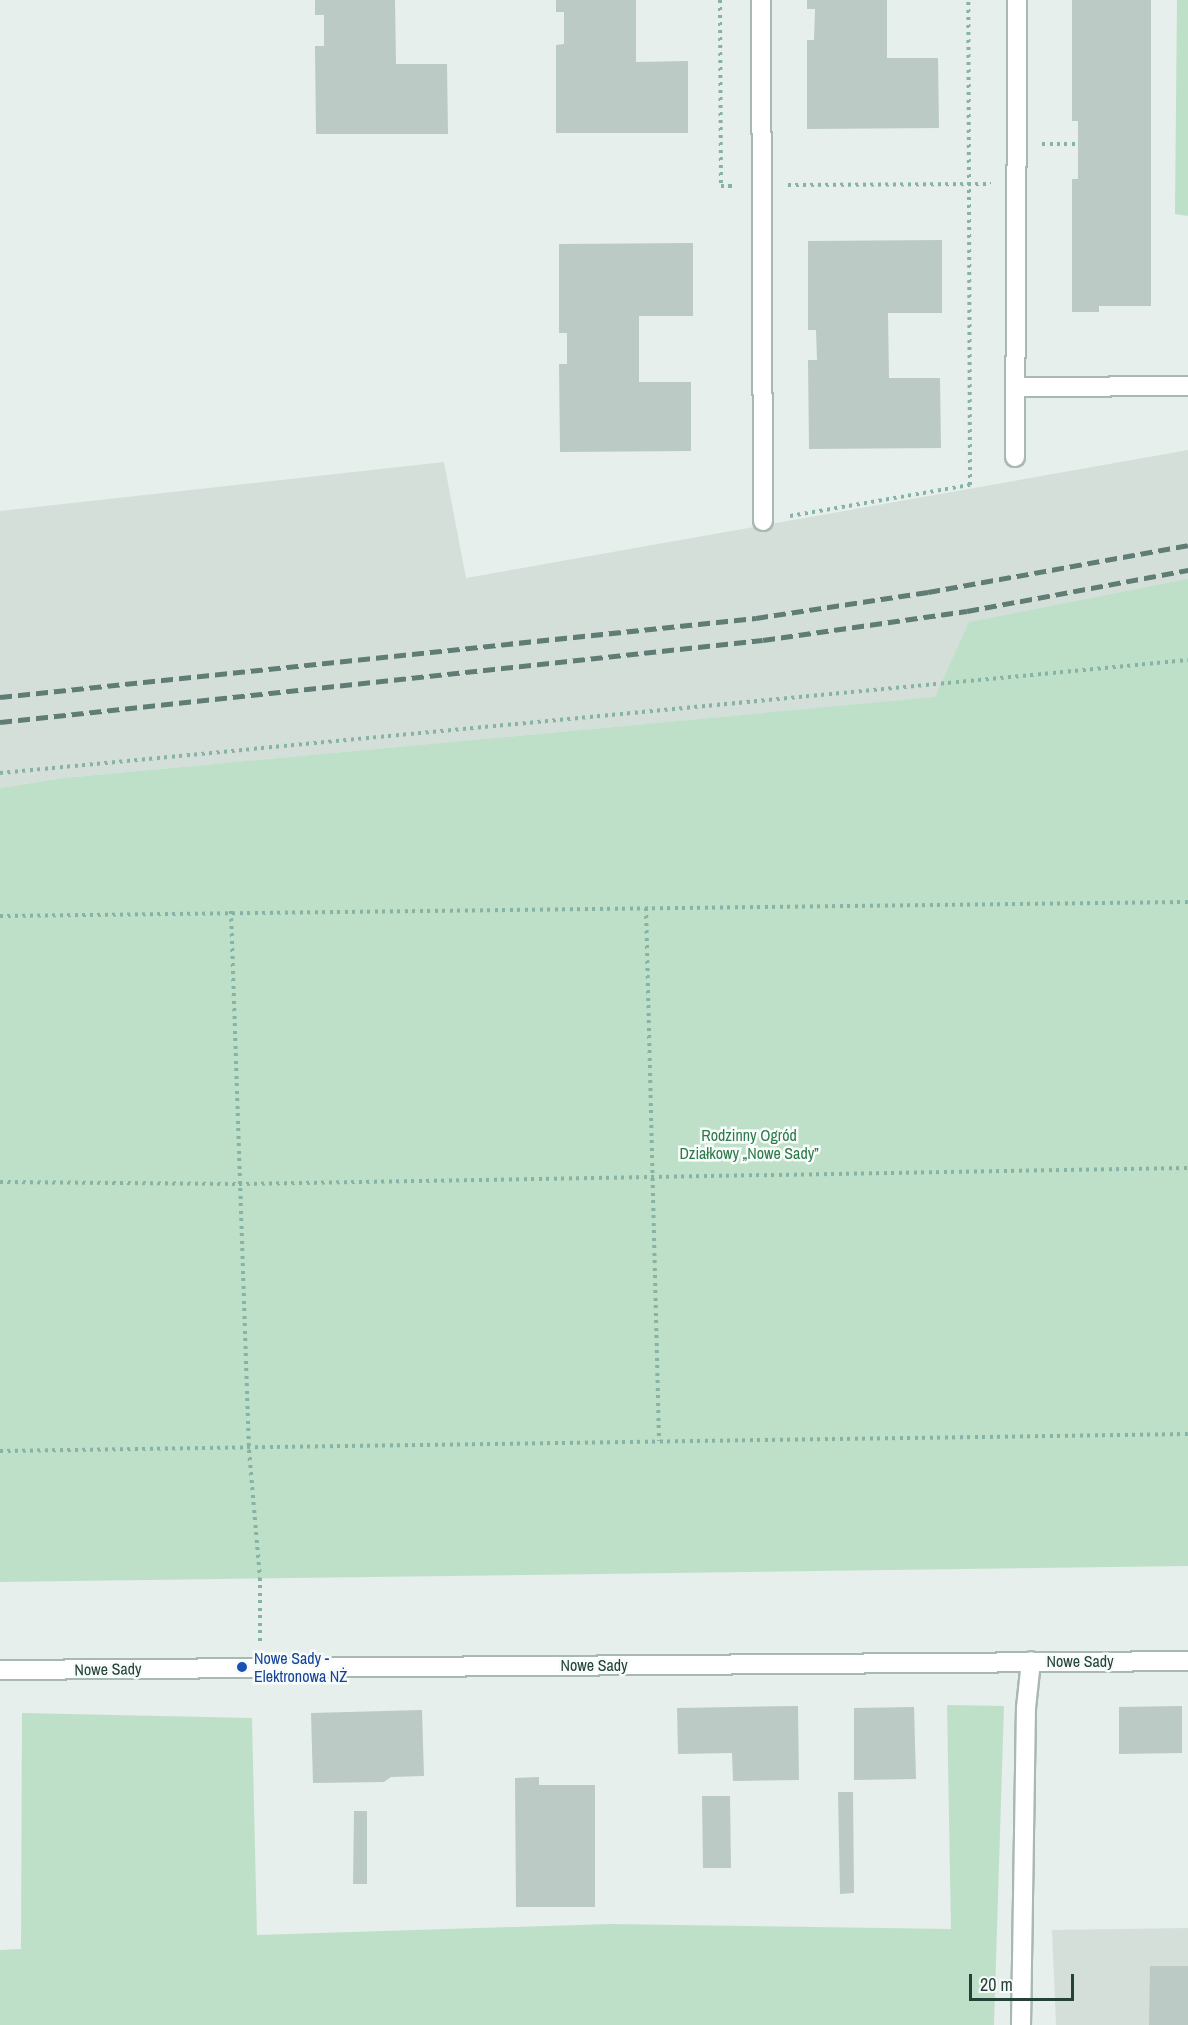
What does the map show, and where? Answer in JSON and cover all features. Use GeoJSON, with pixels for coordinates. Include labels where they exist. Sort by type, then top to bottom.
{"type":"FeatureCollection","features":[{"type":"Feature","properties":{"kind":"street"},"geometry":{"type":"LineString","coordinates":[[761,0],[763,521]]}},
{"type":"Feature","properties":{"kind":"street"},"geometry":{"type":"LineString","coordinates":[[1015,457],[1017,0]]}},
{"type":"Feature","properties":{"kind":"street"},"geometry":{"type":"LineString","coordinates":[[1015,387],[1188,386]]}},
{"type":"Feature","properties":{"kind":"street"},"geometry":{"type":"LineString","coordinates":[[1021,2025],[1026,1708],[1031,1661]]}},
{"type":"Feature","properties":{"kind":"street","name":"Nowe Sady"},"geometry":{"type":"LineString","coordinates":[[0,1670],[1188,1661]]}},
{"type":"Feature","properties":{"kind":"path"},"geometry":{"type":"LineString","coordinates":[[720,0],[721,186],[1016,183]]}},
{"type":"Feature","properties":{"kind":"path"},"geometry":{"type":"LineString","coordinates":[[763,521],[970,484],[968,0]]}},
{"type":"Feature","properties":{"kind":"path"},"geometry":{"type":"LineString","coordinates":[[1016,144],[1078,144]]}},
{"type":"Feature","properties":{"kind":"path"},"geometry":{"type":"LineString","coordinates":[[0,773],[1188,660]]}},
{"type":"Feature","properties":{"kind":"path"},"geometry":{"type":"LineString","coordinates":[[0,916],[231,911],[1188,902]]}},
{"type":"Feature","properties":{"kind":"path"},"geometry":{"type":"LineString","coordinates":[[646,908],[650,1174],[659,1441]]}},
{"type":"Feature","properties":{"kind":"path"},"geometry":{"type":"LineString","coordinates":[[231,911],[249,1450],[260,1578],[260,1668]]}},
{"type":"Feature","properties":{"kind":"path"},"geometry":{"type":"LineString","coordinates":[[0,1182],[239,1184],[650,1174],[1188,1168]]}},
{"type":"Feature","properties":{"kind":"path"},"geometry":{"type":"LineString","coordinates":[[0,1451],[249,1450],[659,1441],[1188,1434]]}},
{"type":"Feature","properties":{"kind":"shaded area"},"geometry":{"type":"Polygon","coordinates":[[[1188,450],[1188,674],[63,778],[0,788],[0,511],[444,462],[466,578],[1188,450]]]}},
{"type":"Feature","properties":{"kind":"shaded area"},"geometry":{"type":"Polygon","coordinates":[[[1188,1928],[1188,2025],[1056,2025],[1052,1930],[1188,1928]]]}},
{"type":"Feature","properties":{"kind":"green space"},"geometry":{"type":"Polygon","coordinates":[[[1177,0],[1188,0],[1188,216],[1175,214],[1177,0]]]}},
{"type":"Feature","properties":{"kind":"green space","name":"Rodzinny Ogród Działkowy „Nowe Sady”"},"geometry":{"type":"Polygon","coordinates":[[[1188,579],[1188,1566],[0,1582],[0,788],[63,778],[935,697],[969,622],[1188,579]]]}},
{"type":"Feature","properties":{"kind":"green space"},"geometry":{"type":"Polygon","coordinates":[[[947,1705],[1004,1706],[994,2025],[0,2025],[0,1950],[21,1949],[22,1713],[252,1718],[257,1935],[610,1924],[951,1929],[947,1705]]]}},
{"type":"Feature","properties":{"kind":"building"},"geometry":{"type":"Polygon","coordinates":[[[315,0],[395,0],[396,64],[447,64],[448,134],[316,134],[315,46],[324,46],[324,15],[315,15],[315,0]]]}},
{"type":"Feature","properties":{"kind":"building"},"geometry":{"type":"Polygon","coordinates":[[[556,0],[636,0],[636,62],[688,61],[688,133],[556,133],[556,45],[564,44],[564,12],[556,12],[556,0]]]}},
{"type":"Feature","properties":{"kind":"building"},"geometry":{"type":"Polygon","coordinates":[[[807,0],[887,0],[887,58],[938,58],[939,128],[807,129],[807,40],[814,40],[815,9],[807,9],[807,0]]]}},
{"type":"Feature","properties":{"kind":"building"},"geometry":{"type":"Polygon","coordinates":[[[1072,0],[1151,0],[1151,306],[1099,306],[1099,312],[1072,312],[1072,179],[1078,179],[1078,121],[1072,121],[1072,0]]]}},
{"type":"Feature","properties":{"kind":"building"},"geometry":{"type":"Polygon","coordinates":[[[942,240],[942,313],[888,313],[889,378],[940,378],[941,448],[809,449],[808,360],[817,360],[816,330],[808,330],[808,241],[942,240]]]}},
{"type":"Feature","properties":{"kind":"building"},"geometry":{"type":"Polygon","coordinates":[[[693,243],[693,316],[639,316],[639,382],[691,382],[691,451],[560,452],[559,364],[567,364],[567,333],[559,333],[559,244],[693,243]]]}},
{"type":"Feature","properties":{"kind":"building"},"geometry":{"type":"Polygon","coordinates":[[[798,1706],[799,1780],[733,1781],[732,1753],[678,1754],[677,1708],[798,1706]]]}},
{"type":"Feature","properties":{"kind":"building"},"geometry":{"type":"Polygon","coordinates":[[[1182,1706],[1182,1753],[1119,1754],[1119,1707],[1182,1706]]]}},
{"type":"Feature","properties":{"kind":"building"},"geometry":{"type":"Polygon","coordinates":[[[914,1707],[916,1779],[854,1780],[854,1708],[914,1707]]]}},
{"type":"Feature","properties":{"kind":"building"},"geometry":{"type":"Polygon","coordinates":[[[422,1710],[424,1776],[391,1777],[384,1782],[313,1783],[311,1713],[422,1710]]]}},
{"type":"Feature","properties":{"kind":"building"},"geometry":{"type":"Polygon","coordinates":[[[539,1777],[539,1785],[595,1785],[595,1907],[516,1907],[515,1778],[539,1777]]]}},
{"type":"Feature","properties":{"kind":"building"},"geometry":{"type":"Polygon","coordinates":[[[838,1792],[853,1792],[854,1893],[840,1894],[838,1792]]]}},
{"type":"Feature","properties":{"kind":"building"},"geometry":{"type":"Polygon","coordinates":[[[702,1796],[730,1796],[731,1868],[703,1868],[702,1796]]]}},
{"type":"Feature","properties":{"kind":"building"},"geometry":{"type":"Polygon","coordinates":[[[354,1811],[367,1811],[367,1884],[353,1884],[354,1811]]]}},
{"type":"Feature","properties":{"kind":"building"},"geometry":{"type":"Polygon","coordinates":[[[1150,1966],[1188,1966],[1188,2025],[1149,2025],[1150,1966]]]}},
{"type":"Feature","properties":{"kind":"railway"},"geometry":{"type":"LineString","coordinates":[[0,697],[756,618],[928,592],[1188,545]]}},
{"type":"Feature","properties":{"kind":"railway"},"geometry":{"type":"LineString","coordinates":[[0,722],[763,640],[967,611],[1188,570]]}},
{"type":"Feature","properties":{"kind":"place","name":"Nowe Sady - Elektronowa NŻ"},"geometry":{"type":"Point","coordinates":[242,1667]}}]}
